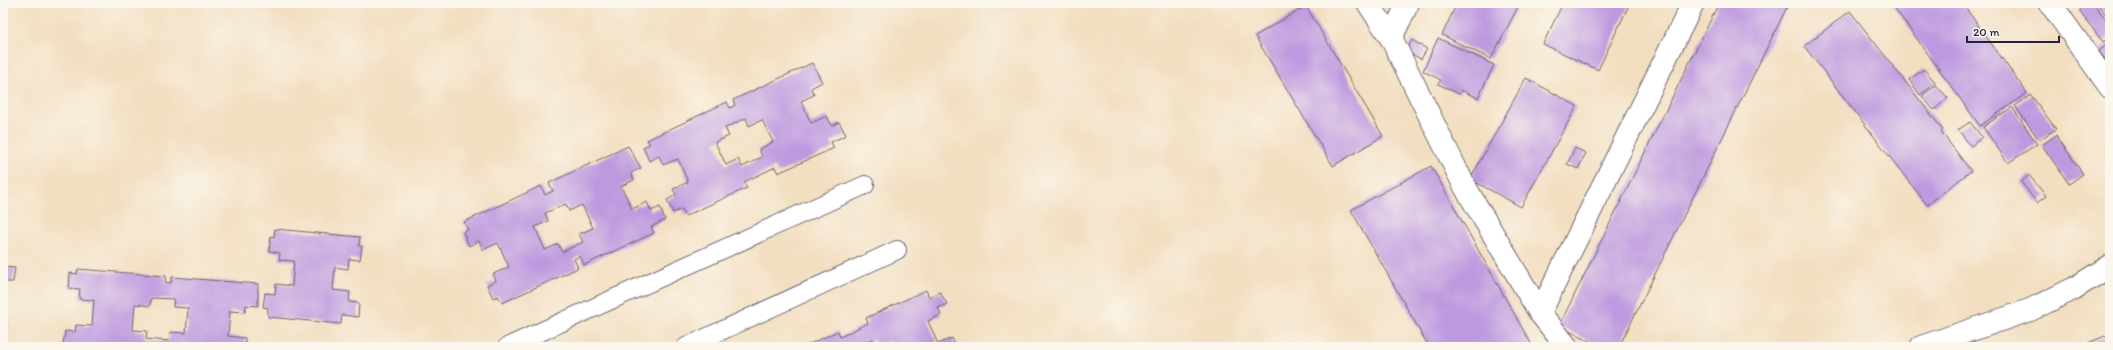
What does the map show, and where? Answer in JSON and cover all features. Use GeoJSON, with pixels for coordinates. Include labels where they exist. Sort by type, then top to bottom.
{"type":"FeatureCollection","features":[{"type":"Feature","properties":{"kind":"street"},"geometry":{"type":"LineString","coordinates":[[1368,3],[1391,38],[1465,187],[1540,313],[1567,347]]}},
{"type":"Feature","properties":{"kind":"street"},"geometry":{"type":"LineString","coordinates":[[1391,38],[1408,3]]}},
{"type":"Feature","properties":{"kind":"street"},"geometry":{"type":"LineString","coordinates":[[1540,313],[1693,3]]}},
{"type":"Feature","properties":{"kind":"street"},"geometry":{"type":"LineString","coordinates":[[2050,3],[2110,88]]}},
{"type":"Feature","properties":{"kind":"street"},"geometry":{"type":"LineString","coordinates":[[1921,347],[2030,310],[2073,289],[2110,266]]}},
{"type":"Feature","properties":{"kind":"lane"},"geometry":{"type":"LineString","coordinates":[[508,347],[865,185]]}},
{"type":"Feature","properties":{"kind":"lane"},"geometry":{"type":"LineString","coordinates":[[686,347],[897,250]]}},
{"type":"Feature","properties":{"kind":"building"},"geometry":{"type":"Polygon","coordinates":[[[1457,3],[1520,3],[1491,59],[1442,35],[1457,3]]]}},
{"type":"Feature","properties":{"kind":"building"},"geometry":{"type":"Polygon","coordinates":[[[1563,3],[1630,3],[1598,70],[1543,44],[1563,3]]]}},
{"type":"Feature","properties":{"kind":"building"},"geometry":{"type":"Polygon","coordinates":[[[1719,3],[1789,3],[1619,347],[1601,347],[1559,326],[1719,3]]]}},
{"type":"Feature","properties":{"kind":"building"},"geometry":{"type":"Polygon","coordinates":[[[1891,3],[1962,3],[2027,93],[1980,126],[1891,3]]]}},
{"type":"Feature","properties":{"kind":"building"},"geometry":{"type":"Polygon","coordinates":[[[2089,3],[2093,3],[2110,24],[2110,37],[2103,42],[2079,11],[2089,3]]]}},
{"type":"Feature","properties":{"kind":"building"},"geometry":{"type":"Polygon","coordinates":[[[2097,3],[2110,3],[2110,20],[2097,3]]]}},
{"type":"Feature","properties":{"kind":"building"},"geometry":{"type":"Polygon","coordinates":[[[1306,6],[1383,136],[1333,166],[1255,36],[1306,6]]]}},
{"type":"Feature","properties":{"kind":"building"},"geometry":{"type":"Polygon","coordinates":[[[1850,11],[1943,130],[1941,132],[1971,171],[1927,205],[1804,46],[1850,11]]]}},
{"type":"Feature","properties":{"kind":"building"},"geometry":{"type":"Polygon","coordinates":[[[1438,38],[1494,65],[1478,98],[1461,90],[1459,94],[1438,84],[1441,80],[1423,71],[1438,38]]]}},
{"type":"Feature","properties":{"kind":"building"},"geometry":{"type":"Polygon","coordinates":[[[1412,40],[1427,49],[1421,59],[1406,51],[1412,40]]]}},
{"type":"Feature","properties":{"kind":"building"},"geometry":{"type":"Polygon","coordinates":[[[2110,43],[2110,66],[2099,51],[2110,43]]]}},
{"type":"Feature","properties":{"kind":"building"},"geometry":{"type":"Polygon","coordinates":[[[812,63],[822,82],[811,88],[814,95],[801,101],[811,123],[827,116],[832,126],[839,122],[846,135],[831,142],[834,148],[778,173],[775,167],[744,182],[747,188],[685,216],[682,209],[673,213],[667,200],[676,195],[673,189],[688,182],[678,159],[663,165],[659,156],[649,161],[643,147],[650,144],[647,140],[727,102],[730,108],[735,105],[733,100],[812,63]],[[746,118],[725,128],[729,136],[715,142],[726,165],[738,159],[742,167],[762,157],[759,149],[773,142],[762,120],[749,126],[746,118]]]}},
{"type":"Feature","properties":{"kind":"building"},"geometry":{"type":"Polygon","coordinates":[[[1924,69],[1936,83],[1920,95],[1909,80],[1924,69]]]}},
{"type":"Feature","properties":{"kind":"building"},"geometry":{"type":"Polygon","coordinates":[[[1526,78],[1577,106],[1521,207],[1470,179],[1526,78]]]}},
{"type":"Feature","properties":{"kind":"building"},"geometry":{"type":"Polygon","coordinates":[[[1936,85],[1948,98],[1934,110],[1922,96],[1936,85]]]}},
{"type":"Feature","properties":{"kind":"building"},"geometry":{"type":"Polygon","coordinates":[[[2031,95],[2056,129],[2039,140],[2015,106],[2031,95]]]}},
{"type":"Feature","properties":{"kind":"building"},"geometry":{"type":"Polygon","coordinates":[[[2012,107],[2037,144],[2008,163],[1983,127],[2012,107]]]}},
{"type":"Feature","properties":{"kind":"building"},"geometry":{"type":"Polygon","coordinates":[[[1970,122],[1982,137],[1971,146],[1958,130],[1970,122]]]}},
{"type":"Feature","properties":{"kind":"building"},"geometry":{"type":"Polygon","coordinates":[[[2056,135],[2083,174],[2069,184],[2042,145],[2056,135]]]}},
{"type":"Feature","properties":{"kind":"building"},"geometry":{"type":"Polygon","coordinates":[[[628,146],[641,168],[631,173],[634,180],[621,186],[632,209],[647,202],[651,211],[660,207],[665,220],[651,227],[654,233],[584,265],[580,256],[574,259],[578,268],[502,303],[498,296],[493,298],[487,285],[496,281],[493,274],[509,267],[498,243],[483,250],[479,241],[469,246],[463,232],[468,230],[464,222],[541,186],[545,195],[553,191],[549,183],[628,146]],[[566,204],[545,213],[548,221],[535,227],[545,250],[558,244],[562,252],[583,242],[579,234],[593,228],[582,205],[569,211],[566,204]]]}},
{"type":"Feature","properties":{"kind":"building"},"geometry":{"type":"Polygon","coordinates":[[[1575,148],[1586,153],[1578,169],[1567,164],[1575,148]]]}},
{"type":"Feature","properties":{"kind":"building"},"geometry":{"type":"Polygon","coordinates":[[[1431,166],[1533,347],[1429,347],[1351,210],[1431,166]]]}},
{"type":"Feature","properties":{"kind":"building"},"geometry":{"type":"Polygon","coordinates":[[[2029,175],[2046,196],[2037,203],[2021,182],[2029,175]]]}},
{"type":"Feature","properties":{"kind":"building"},"geometry":{"type":"Polygon","coordinates":[[[275,229],[360,237],[359,246],[362,246],[360,260],[349,259],[348,269],[335,267],[333,290],[350,292],[349,302],[359,303],[358,317],[342,315],[341,324],[268,317],[268,308],[263,307],[265,293],[275,294],[276,284],[292,286],[294,261],[279,260],[280,253],[269,251],[271,236],[274,237],[275,229]]]}},
{"type":"Feature","properties":{"kind":"building"},"geometry":{"type":"Polygon","coordinates":[[[3,267],[15,268],[13,282],[3,282],[3,267]]]}},
{"type":"Feature","properties":{"kind":"building"},"geometry":{"type":"Polygon","coordinates":[[[78,269],[166,276],[165,282],[171,283],[172,277],[258,284],[258,306],[246,305],[245,312],[230,311],[228,336],[245,338],[245,347],[73,347],[63,345],[65,331],[75,332],[76,325],[92,326],[94,300],[79,299],[80,289],[69,288],[70,273],[77,274],[78,269]],[[151,298],[150,306],[135,304],[133,330],[147,331],[146,339],[169,341],[170,332],[186,333],[188,308],[173,307],[174,299],[151,298]]]}},
{"type":"Feature","properties":{"kind":"building"},"geometry":{"type":"Polygon","coordinates":[[[926,290],[929,297],[940,292],[947,304],[938,308],[941,315],[928,321],[938,344],[952,338],[956,347],[891,347],[888,341],[876,347],[873,339],[856,347],[803,347],[838,331],[840,337],[868,323],[866,318],[926,290]]]}},
{"type":"Feature","properties":{"kind":"building"},"geometry":{"type":"Polygon","coordinates":[[[3,322],[7,322],[6,338],[3,338],[3,322]]]}},
{"type":"Feature","properties":{"kind":"building"},"geometry":{"type":"Polygon","coordinates":[[[2110,334],[2110,347],[2078,347],[2110,334]]]}}]}
